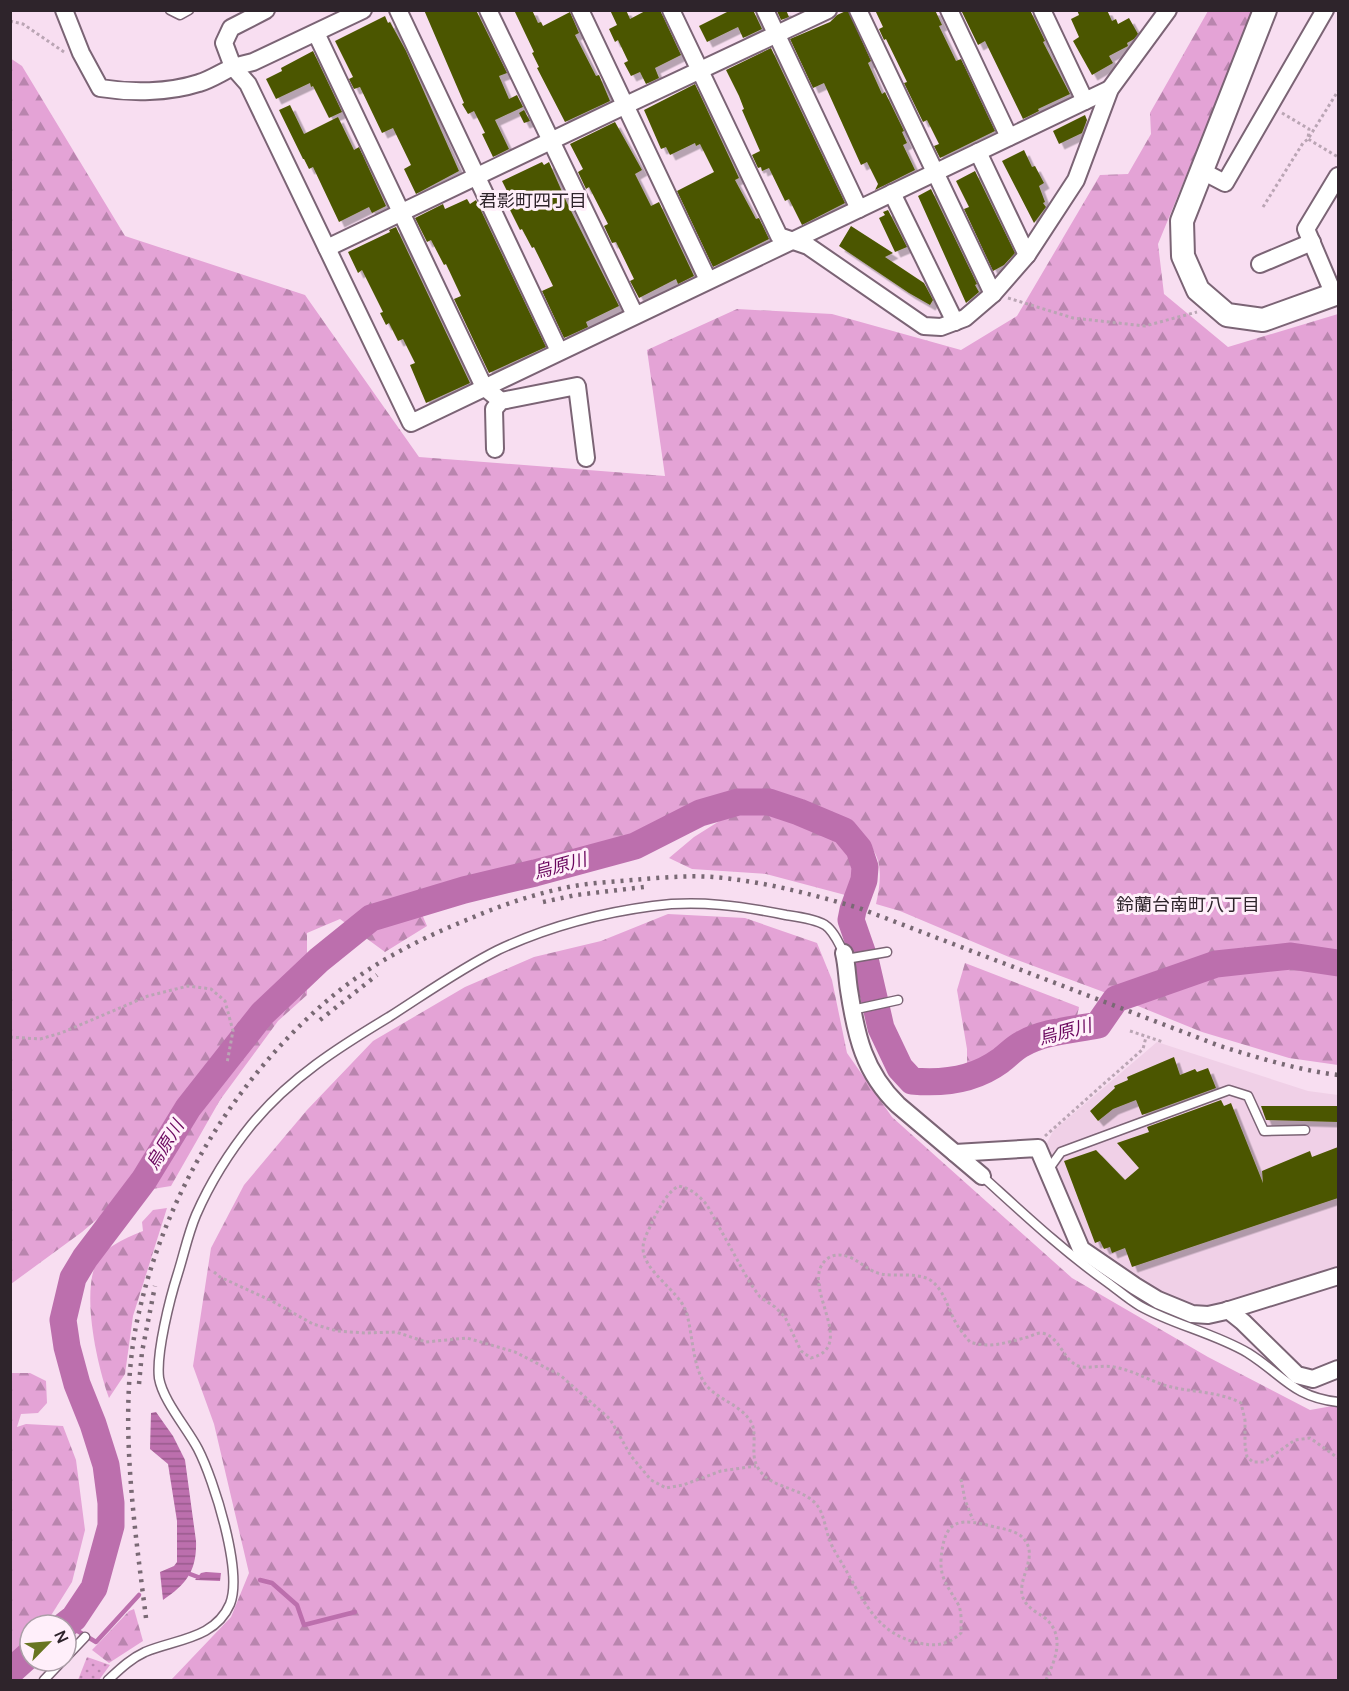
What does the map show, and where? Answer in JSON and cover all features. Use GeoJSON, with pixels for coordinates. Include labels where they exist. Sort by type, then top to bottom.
{"type":"FeatureCollection","features":[{"type":"Feature","properties":{"kind":"street"},"geometry":{"type":"LineString","coordinates":[[64,10],[81,53],[100,88],[117,91],[161,90],[200,83],[233,67],[254,62],[363,10]]}},
{"type":"Feature","properties":{"kind":"street"},"geometry":{"type":"LineString","coordinates":[[266,10],[231,28],[224,43],[233,67],[248,84],[411,423],[1110,89]]}},
{"type":"Feature","properties":{"kind":"street"},"geometry":{"type":"LineString","coordinates":[[398,10],[560,351]]}},
{"type":"Feature","properties":{"kind":"street"},"geometry":{"type":"LineString","coordinates":[[488,10],[635,315]]}},
{"type":"Feature","properties":{"kind":"street"},"geometry":{"type":"LineString","coordinates":[[580,10],[708,280]]}},
{"type":"Feature","properties":{"kind":"street"},"geometry":{"type":"LineString","coordinates":[[670,10],[778,236],[808,246],[924,326],[941,327],[965,318],[993,294],[1027,255],[1076,180],[1110,89],[1168,10]]}},
{"type":"Feature","properties":{"kind":"street"},"geometry":{"type":"LineString","coordinates":[[765,10],[859,209]]}},
{"type":"Feature","properties":{"kind":"street"},"geometry":{"type":"LineString","coordinates":[[327,248],[828,10]]}},
{"type":"Feature","properties":{"kind":"street"},"geometry":{"type":"LineString","coordinates":[[858,10],[993,294]]}},
{"type":"Feature","properties":{"kind":"street"},"geometry":{"type":"LineString","coordinates":[[949,10],[1009,137]]}},
{"type":"Feature","properties":{"kind":"street"},"geometry":{"type":"LineString","coordinates":[[1042,10],[1085,101]]}},
{"type":"Feature","properties":{"kind":"street"},"geometry":{"type":"LineString","coordinates":[[1265,10],[1182,221],[1183,256],[1198,290],[1227,315],[1263,320],[1336,294],[1306,229],[1338,176]]}},
{"type":"Feature","properties":{"kind":"street"},"geometry":{"type":"LineString","coordinates":[[1202,171],[1225,183],[1325,10]]}},
{"type":"Feature","properties":{"kind":"street"},"geometry":{"type":"LineString","coordinates":[[316,33],[484,387],[501,401]]}},
{"type":"Feature","properties":{"kind":"street"},"geometry":{"type":"LineString","coordinates":[[978,152],[1027,255]]}},
{"type":"Feature","properties":{"kind":"street"},"geometry":{"type":"LineString","coordinates":[[892,193],[955,322]]}},
{"type":"Feature","properties":{"kind":"street"},"geometry":{"type":"LineString","coordinates":[[1260,264],[1312,242]]}},
{"type":"Feature","properties":{"kind":"street"},"geometry":{"type":"LineString","coordinates":[[495,449],[494,409],[501,401],[577,386],[586,458]]}},
{"type":"Feature","properties":{"kind":"street"},"geometry":{"type":"LineString","coordinates":[[848,957],[861,1051],[885,1092],[982,1176]]}},
{"type":"Feature","properties":{"kind":"street"},"geometry":{"type":"LineString","coordinates":[[955,1153],[1038,1148],[1081,1249],[1150,1295],[1191,1314],[1208,1316],[1338,1276]]}},
{"type":"Feature","properties":{"kind":"street"},"geometry":{"type":"LineString","coordinates":[[1228,1310],[1297,1375],[1313,1380],[1338,1369]]}},
{"type":"Feature","properties":{"kind":"lane"},"geometry":{"type":"LineString","coordinates":[[170,10],[180,15],[189,10]]}},
{"type":"Feature","properties":{"kind":"lane"},"geometry":{"type":"LineString","coordinates":[[108,1680],[124,1665],[144,1653],[205,1632],[218,1623],[230,1603],[234,1582],[233,1561],[213,1484],[200,1452],[168,1400],[159,1379],[161,1353],[170,1297],[196,1216],[217,1175],[251,1126],[272,1101],[303,1073],[339,1047],[497,951],[540,933],[619,911],[671,904],[720,904],[763,910],[806,919],[825,926],[848,957],[883,952]]}},
{"type":"Feature","properties":{"kind":"lane"},"geometry":{"type":"LineString","coordinates":[[855,1010],[898,1000]]}},
{"type":"Feature","properties":{"kind":"lane"},"geometry":{"type":"LineString","coordinates":[[1047,1168],[1061,1152],[1229,1090],[1248,1096],[1264,1131],[1305,1130]]}},
{"type":"Feature","properties":{"kind":"lane"},"geometry":{"type":"LineString","coordinates":[[982,1176],[1081,1263],[1137,1304],[1168,1320],[1248,1353],[1289,1386],[1310,1396],[1338,1402]]}},
{"type":"Feature","properties":{"kind":"lane"},"geometry":{"type":"LineString","coordinates":[[78,1644],[85,1637]]}},
{"type":"Feature","properties":{"kind":"path"},"geometry":{"type":"LineString","coordinates":[[10,21],[23,24],[64,52],[81,53]]}},
{"type":"Feature","properties":{"kind":"path"},"geometry":{"type":"LineString","coordinates":[[1263,207],[1338,92]]}},
{"type":"Feature","properties":{"kind":"path"},"geometry":{"type":"LineString","coordinates":[[1270,106],[1309,129],[1308,139]]}},
{"type":"Feature","properties":{"kind":"path"},"geometry":{"type":"LineString","coordinates":[[1308,139],[1338,157]]}},
{"type":"Feature","properties":{"kind":"path"},"geometry":{"type":"LineString","coordinates":[[993,294],[1073,318],[1145,326],[1202,311]]}},
{"type":"Feature","properties":{"kind":"path"},"geometry":{"type":"LineString","coordinates":[[10,1037],[40,1039],[61,1033],[148,996],[188,986],[199,987],[211,989],[225,1001],[232,1031],[227,1064]]}},
{"type":"Feature","properties":{"kind":"path"},"geometry":{"type":"LineString","coordinates":[[1130,1031],[1163,1042]]}},
{"type":"Feature","properties":{"kind":"path"},"geometry":{"type":"LineString","coordinates":[[1038,1148],[1041,1140],[1143,1050],[1146,1037]]}},
{"type":"Feature","properties":{"kind":"path"},"geometry":{"type":"LineString","coordinates":[[1046,1680],[1056,1657],[1058,1642],[1048,1621],[1024,1600],[1022,1590],[1029,1560],[1029,1548],[1024,1537],[1012,1531],[973,1521],[961,1521],[951,1526],[941,1561],[942,1575],[949,1593],[959,1607],[961,1633],[952,1642],[934,1646],[900,1639],[884,1627],[867,1608],[829,1540],[819,1507],[806,1494],[771,1481],[756,1466],[752,1424],[741,1409],[706,1385],[699,1372],[684,1305],[651,1267],[643,1248],[646,1235],[660,1206],[678,1186],[687,1188],[708,1205],[750,1283],[760,1297],[776,1307],[785,1317],[801,1351],[811,1358],[822,1356],[829,1347],[830,1331],[817,1277],[820,1267],[836,1254],[848,1256],[880,1274],[924,1277],[934,1282],[957,1325],[970,1342],[993,1346],[1040,1333],[1049,1336],[1058,1344],[1072,1363],[1083,1367],[1097,1365],[1115,1367],[1142,1375],[1161,1384],[1230,1397],[1241,1403],[1245,1420],[1247,1457],[1253,1462],[1264,1462],[1295,1440],[1310,1438],[1338,1458]]}},
{"type":"Feature","properties":{"kind":"path"},"geometry":{"type":"LineString","coordinates":[[214,1272],[313,1324],[337,1331],[396,1332],[426,1342],[467,1338],[515,1352],[560,1375],[601,1411],[609,1419],[631,1456],[651,1480],[666,1488],[683,1485],[721,1471],[756,1466]]}},
{"type":"Feature","properties":{"kind":"path"},"geometry":{"type":"LineString","coordinates":[[961,1479],[965,1500],[973,1521]]}},
{"type":"Feature","properties":{"kind":"shaded area"},"geometry":{"type":"Polygon","coordinates":[[[1157,1042],[1308,1091],[1338,1095],[1338,1269],[1213,1308],[1193,1309],[1159,1295],[1084,1243],[1048,1157],[1047,1143],[1053,1131],[1157,1042]]]}},
{"type":"Feature","properties":{"kind":"shaded area"},"geometry":{"type":"Polygon","coordinates":[[[156,1412],[173,1436],[185,1460],[196,1541],[195,1560],[189,1575],[163,1600],[160,1572],[174,1566],[177,1562],[177,1521],[168,1464],[150,1449],[151,1413],[156,1412]]]}},
{"type":"Feature","properties":{"kind":"shaded area"},"geometry":{"type":"Polygon","coordinates":[[[201,1573],[221,1573],[220,1581],[195,1580],[201,1573]]]}},
{"type":"Feature","properties":{"kind":"green space"},"geometry":{"type":"Polygon","coordinates":[[[1208,11],[1254,11],[1158,244],[1164,294],[1228,347],[1338,314],[1338,1065],[1289,1058],[1202,1032],[1009,957],[900,911],[876,904],[880,882],[878,860],[871,847],[855,835],[851,847],[855,877],[849,896],[766,874],[692,869],[669,858],[694,837],[729,815],[725,795],[625,855],[544,879],[415,898],[427,926],[385,952],[340,919],[307,933],[307,995],[278,1021],[220,1100],[171,1186],[128,1193],[82,1232],[11,1284],[10,58],[22,66],[125,236],[305,295],[419,457],[665,476],[647,350],[737,309],[832,314],[961,350],[1017,316],[1100,175],[1128,174],[1151,134],[1150,113],[1208,11]]]}},
{"type":"Feature","properties":{"kind":"green space"},"geometry":{"type":"Polygon","coordinates":[[[668,914],[745,918],[817,943],[832,980],[847,1053],[892,1117],[1072,1278],[1208,1357],[1310,1410],[1338,1405],[1338,1680],[171,1680],[231,1617],[249,1573],[214,1424],[193,1366],[211,1248],[244,1185],[307,1110],[373,1041],[465,987],[534,957],[601,941],[668,914]]]}},
{"type":"Feature","properties":{"kind":"green space"},"geometry":{"type":"Polygon","coordinates":[[[965,963],[1079,1007],[1076,1021],[1057,1018],[1024,1032],[991,1060],[967,1064],[967,1049],[957,990],[965,963]]]}},
{"type":"Feature","properties":{"kind":"green space"},"geometry":{"type":"Polygon","coordinates":[[[167,1208],[133,1316],[125,1374],[109,1398],[92,1329],[90,1291],[92,1275],[100,1256],[117,1243],[143,1231],[142,1222],[153,1210],[167,1208]]]}},
{"type":"Feature","properties":{"kind":"green space"},"geometry":{"type":"Polygon","coordinates":[[[11,1373],[30,1373],[46,1381],[47,1403],[38,1413],[21,1414],[17,1427],[26,1424],[63,1426],[76,1460],[85,1530],[72,1582],[53,1613],[18,1613],[18,1650],[11,1656],[11,1373]]]}},
{"type":"Feature","properties":{"kind":"green space"},"geometry":{"type":"Polygon","coordinates":[[[134,1609],[143,1641],[109,1663],[92,1650],[129,1611],[134,1609]]]}},
{"type":"Feature","properties":{"kind":"green space"},"geometry":{"type":"Polygon","coordinates":[[[87,1657],[110,1665],[99,1680],[78,1680],[87,1657]]]}},
{"type":"Feature","properties":{"kind":"building"},"geometry":{"type":"Polygon","coordinates":[[[424,10],[476,10],[507,73],[499,76],[509,99],[517,95],[523,107],[495,120],[509,149],[493,157],[474,111],[468,114],[462,104],[464,103],[424,10]]]}},
{"type":"Feature","properties":{"kind":"building"},"geometry":{"type":"Polygon","coordinates":[[[514,10],[532,10],[538,23],[541,22],[543,26],[570,12],[579,33],[575,35],[596,76],[599,75],[610,101],[565,122],[537,68],[539,67],[532,53],[534,52],[514,10]]]}},
{"type":"Feature","properties":{"kind":"building"},"geometry":{"type":"Polygon","coordinates":[[[610,10],[626,10],[630,19],[647,10],[660,10],[681,55],[655,68],[659,78],[646,84],[640,72],[631,76],[624,63],[628,61],[618,40],[615,42],[609,29],[617,25],[610,10]]]}},
{"type":"Feature","properties":{"kind":"building"},"geometry":{"type":"Polygon","coordinates":[[[731,10],[753,10],[762,29],[743,38],[738,27],[707,42],[699,26],[731,10]]]}},
{"type":"Feature","properties":{"kind":"building"},"geometry":{"type":"Polygon","coordinates":[[[786,10],[789,17],[781,20],[777,11],[786,10]]]}},
{"type":"Feature","properties":{"kind":"building"},"geometry":{"type":"Polygon","coordinates":[[[848,10],[871,61],[868,63],[882,94],[885,92],[904,131],[902,132],[907,143],[903,145],[915,170],[875,190],[878,184],[867,162],[861,165],[824,83],[813,88],[790,39],[830,22],[837,15],[848,10]]]}},
{"type":"Feature","properties":{"kind":"building"},"geometry":{"type":"Polygon","coordinates":[[[875,10],[935,10],[942,25],[939,26],[956,61],[961,59],[995,131],[940,158],[934,146],[939,144],[927,120],[923,122],[904,83],[907,82],[879,29],[883,27],[875,10]]]}},
{"type":"Feature","properties":{"kind":"building"},"geometry":{"type":"Polygon","coordinates":[[[961,10],[1030,10],[1045,41],[1043,42],[1070,94],[1023,119],[985,41],[978,45],[961,10]]]}},
{"type":"Feature","properties":{"kind":"building"},"geometry":{"type":"Polygon","coordinates":[[[1077,10],[1107,10],[1112,21],[1116,19],[1118,24],[1129,18],[1138,34],[1127,43],[1128,46],[1109,56],[1113,63],[1092,75],[1073,41],[1079,37],[1071,19],[1079,15],[1077,10]]]}},
{"type":"Feature","properties":{"kind":"building"},"geometry":{"type":"Polygon","coordinates":[[[385,16],[406,51],[459,171],[416,194],[404,169],[411,165],[393,128],[382,133],[360,87],[354,89],[349,79],[353,77],[335,41],[385,16]]]}},
{"type":"Feature","properties":{"kind":"building"},"geometry":{"type":"Polygon","coordinates":[[[771,48],[845,203],[802,225],[789,199],[785,201],[769,168],[762,171],[761,167],[758,168],[752,155],[760,151],[742,110],[744,109],[739,96],[726,70],[771,48]]]}},
{"type":"Feature","properties":{"kind":"building"},"geometry":{"type":"Polygon","coordinates":[[[313,51],[342,112],[329,118],[310,83],[276,99],[266,79],[313,51]]]}},
{"type":"Feature","properties":{"kind":"building"},"geometry":{"type":"Polygon","coordinates":[[[695,84],[739,178],[735,180],[756,219],[759,218],[769,239],[713,267],[677,191],[714,172],[700,144],[696,146],[695,143],[670,155],[666,147],[661,149],[644,110],[695,84]]]}},
{"type":"Feature","properties":{"kind":"building"},"geometry":{"type":"Polygon","coordinates":[[[290,105],[304,134],[338,117],[354,150],[359,147],[386,206],[372,213],[369,207],[339,222],[313,167],[309,169],[303,159],[279,110],[290,105]]]}},
{"type":"Feature","properties":{"kind":"building"},"geometry":{"type":"Polygon","coordinates":[[[524,110],[530,121],[524,123],[519,113],[524,110]]]}},
{"type":"Feature","properties":{"kind":"building"},"geometry":{"type":"Polygon","coordinates":[[[1085,115],[1087,120],[1082,133],[1059,144],[1053,131],[1085,115]]]}},
{"type":"Feature","properties":{"kind":"building"},"geometry":{"type":"Polygon","coordinates":[[[615,122],[642,170],[635,174],[651,206],[659,202],[694,276],[678,284],[676,279],[639,298],[630,281],[634,279],[616,242],[612,243],[604,226],[608,224],[589,187],[586,189],[578,172],[583,169],[570,144],[615,122]]]}},
{"type":"Feature","properties":{"kind":"building"},"geometry":{"type":"Polygon","coordinates":[[[1024,150],[1032,167],[1035,166],[1044,183],[1039,186],[1046,207],[1034,223],[1002,161],[1024,150]]]}},
{"type":"Feature","properties":{"kind":"building"},"geometry":{"type":"Polygon","coordinates":[[[542,162],[544,165],[549,162],[619,306],[586,322],[588,327],[564,338],[542,291],[553,286],[534,247],[532,248],[522,229],[520,230],[508,206],[513,203],[502,181],[542,162]]]}},
{"type":"Feature","properties":{"kind":"building"},"geometry":{"type":"Polygon","coordinates":[[[975,171],[1015,253],[1004,265],[993,271],[964,209],[969,207],[956,181],[975,171]]]}},
{"type":"Feature","properties":{"kind":"building"},"geometry":{"type":"Polygon","coordinates":[[[931,189],[977,284],[975,285],[979,292],[966,303],[918,196],[931,189]]]}},
{"type":"Feature","properties":{"kind":"building"},"geometry":{"type":"Polygon","coordinates":[[[467,199],[470,204],[476,200],[546,347],[489,373],[454,299],[461,296],[446,264],[444,265],[431,240],[427,242],[415,218],[443,204],[445,209],[467,199]]]}},
{"type":"Feature","properties":{"kind":"building"},"geometry":{"type":"Polygon","coordinates":[[[888,210],[907,247],[895,252],[879,218],[885,215],[883,212],[888,210]]]}},
{"type":"Feature","properties":{"kind":"building"},"geometry":{"type":"Polygon","coordinates":[[[851,226],[893,253],[885,257],[924,283],[933,300],[930,305],[839,246],[851,226]]]}},
{"type":"Feature","properties":{"kind":"building"},"geometry":{"type":"Polygon","coordinates":[[[396,227],[470,383],[426,403],[410,365],[415,363],[403,339],[398,341],[389,323],[386,325],[380,313],[383,312],[362,270],[358,273],[348,252],[396,227]]]}},
{"type":"Feature","properties":{"kind":"building"},"geometry":{"type":"Polygon","coordinates":[[[1174,1057],[1180,1075],[1195,1069],[1197,1072],[1208,1068],[1216,1088],[1142,1115],[1136,1100],[1113,1109],[1098,1121],[1090,1111],[1115,1088],[1114,1086],[1128,1080],[1127,1077],[1174,1057]]]}},
{"type":"Feature","properties":{"kind":"building"},"geometry":{"type":"Polygon","coordinates":[[[1221,1100],[1224,1106],[1231,1103],[1263,1183],[1262,1171],[1310,1151],[1312,1157],[1338,1147],[1338,1198],[1132,1267],[1125,1248],[1112,1253],[1110,1247],[1104,1249],[1100,1241],[1095,1243],[1064,1161],[1096,1150],[1125,1180],[1139,1168],[1117,1143],[1149,1132],[1147,1127],[1221,1100]]]}},
{"type":"Feature","properties":{"kind":"building"},"geometry":{"type":"Polygon","coordinates":[[[1261,1106],[1338,1106],[1338,1122],[1266,1120],[1261,1106]]]}},
{"type":"Feature","properties":{"kind":"waterway","name":"烏原川"},"geometry":{"type":"LineString","coordinates":[[77,1613],[94,1588],[111,1526],[111,1503],[106,1465],[77,1384],[67,1347],[63,1320],[73,1278],[85,1258],[144,1180],[188,1108],[262,1014],[319,960],[371,918],[464,890],[635,846],[700,813],[738,802],[769,802],[844,831],[859,849],[865,867],[864,880],[851,920],[866,963],[881,1028],[900,1068],[912,1081],[924,1082],[947,1081],[980,1073],[1031,1040],[1098,1025],[1116,999],[1216,964],[1291,956],[1338,963]]}},
{"type":"Feature","properties":{"kind":"waterway"},"geometry":{"type":"LineString","coordinates":[[190,1574],[198,1577]]}},
{"type":"Feature","properties":{"kind":"waterway"},"geometry":{"type":"LineString","coordinates":[[260,1580],[272,1583],[297,1605],[304,1625],[355,1612]]}},
{"type":"Feature","properties":{"kind":"waterway"},"geometry":{"type":"LineString","coordinates":[[78,1631],[96,1642],[139,1595]]}},
{"type":"Feature","properties":{"kind":"waterway","name":"烏原川"},"geometry":{"type":"LineString","coordinates":[[10,1672],[18,1665]]}},
{"type":"Feature","properties":{"kind":"railway"},"geometry":{"type":"LineString","coordinates":[[146,1618],[132,1503],[128,1423],[129,1383],[140,1308],[152,1264],[168,1221],[210,1139],[264,1064],[295,1030],[345,986],[396,953],[432,935],[504,905],[572,886],[682,877],[713,877],[750,882],[805,893],[859,908],[1220,1046],[1293,1067],[1338,1075]]}},
{"type":"Feature","properties":{"kind":"railway"},"geometry":{"type":"LineString","coordinates":[[543,902],[576,895],[644,887]]}},
{"type":"Feature","properties":{"kind":"railway"},"geometry":{"type":"LineString","coordinates":[[320,1020],[377,975]]}},
{"type":"Feature","properties":{"kind":"railway"},"geometry":{"type":"LineString","coordinates":[[139,1384],[142,1352],[155,1286]]}},
{"type":"Feature","properties":{"kind":"district","name":"君影町四丁目"},"geometry":{"type":"Point","coordinates":[533,201]}},
{"type":"Feature","properties":{"kind":"district","name":"鈴蘭台南町八丁目"},"geometry":{"type":"Point","coordinates":[1188,905]}}]}
